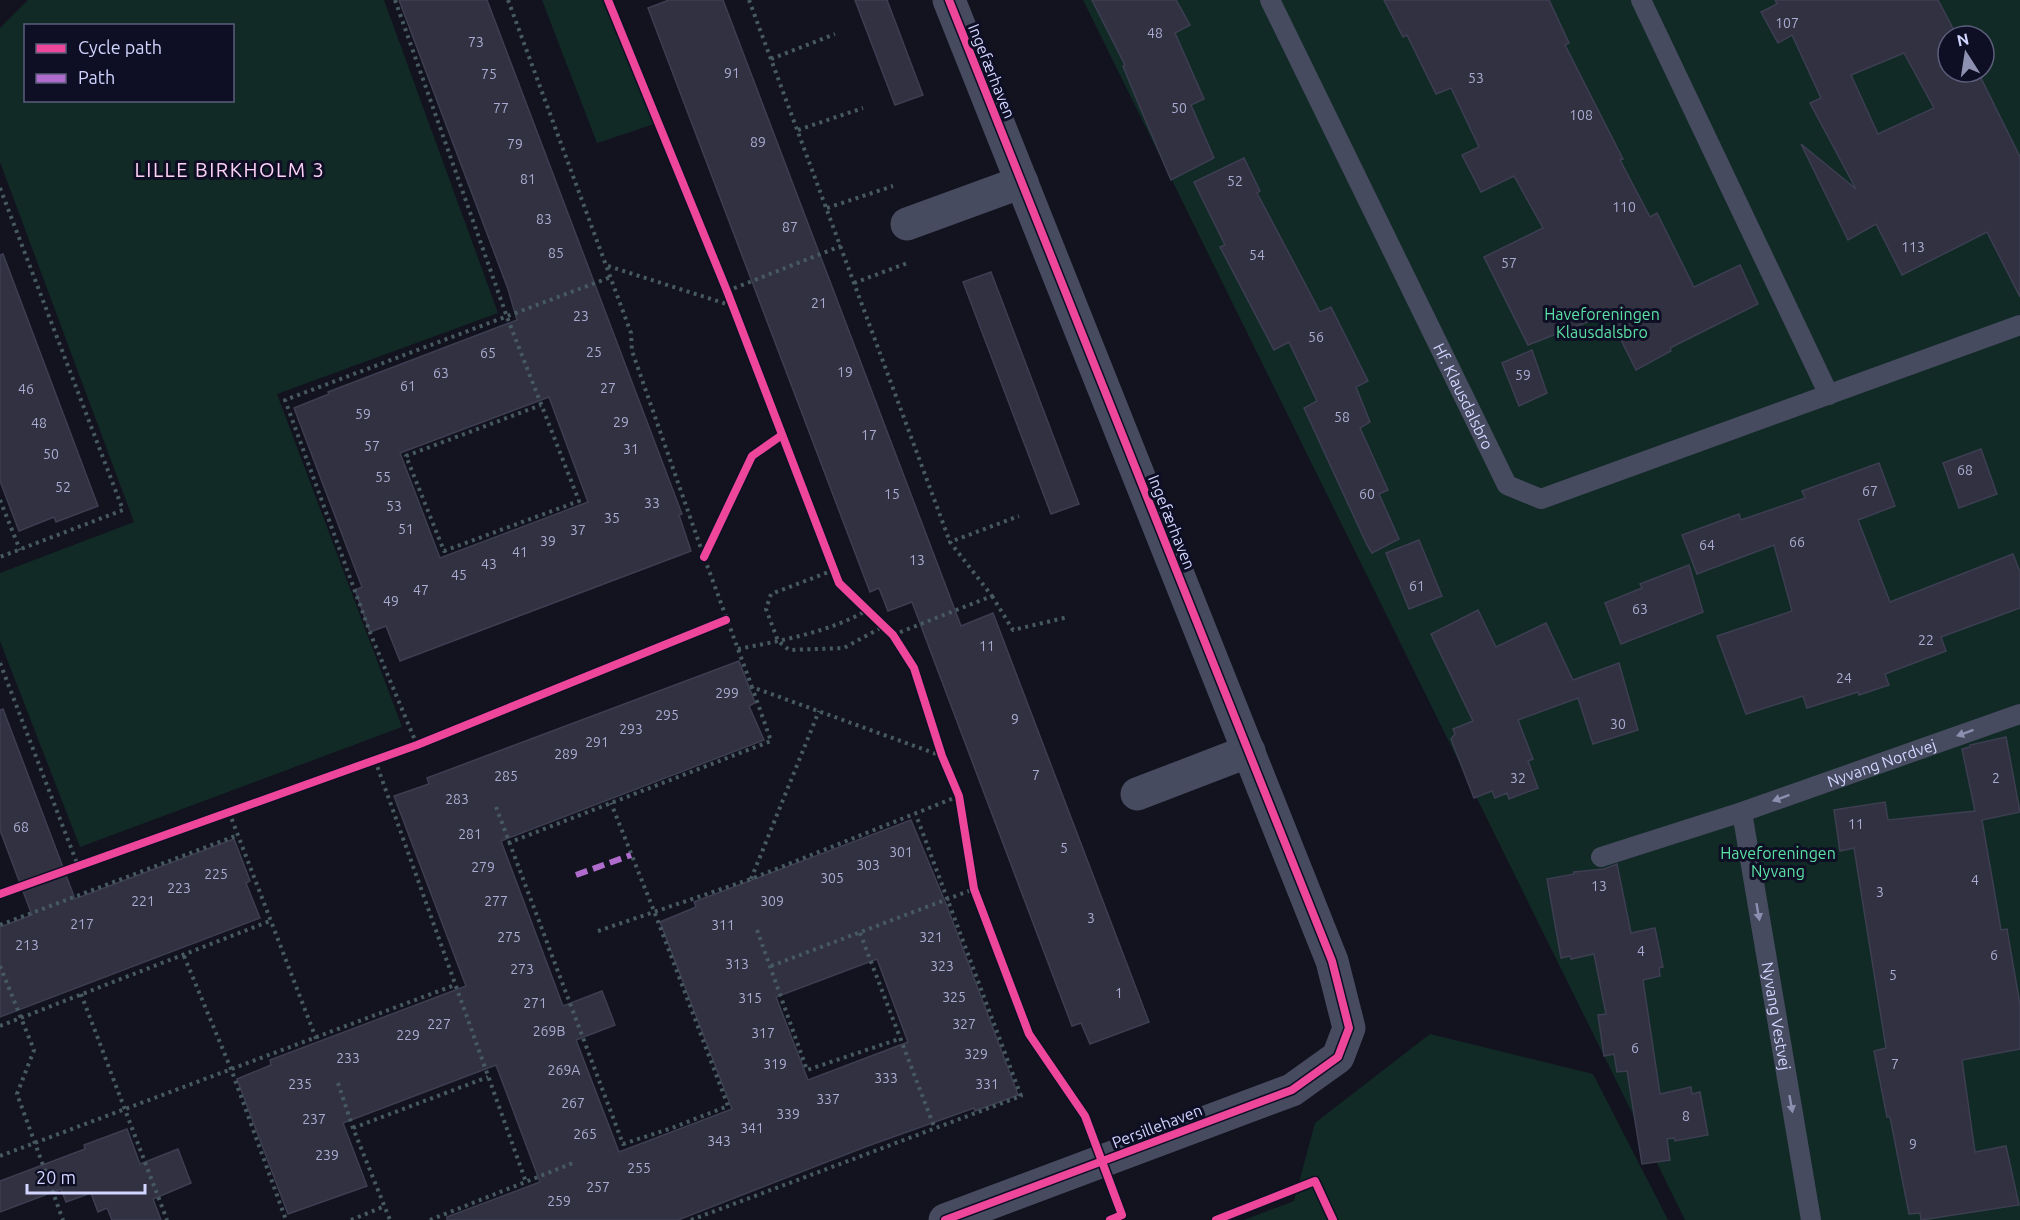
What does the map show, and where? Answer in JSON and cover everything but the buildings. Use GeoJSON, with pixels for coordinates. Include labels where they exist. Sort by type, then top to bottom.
{"type":"FeatureCollection","features":[{"type":"Feature","properties":{"kind":"street","name":"Ingefærhaven"},"geometry":{"type":"LineString","coordinates":[[949,0],[1332,961],[1349,1028],[1338,1057]]}},
{"type":"Feature","properties":{"kind":"street"},"geometry":{"type":"LineString","coordinates":[[908,224],[1022,183]]}},
{"type":"Feature","properties":{"kind":"street"},"geometry":{"type":"LineString","coordinates":[[1137,794],[1249,751]]}},
{"type":"Feature","properties":{"kind":"street","name":"Persillehaven"},"geometry":{"type":"LineString","coordinates":[[945,1220],[1292,1090],[1338,1057]]}},
{"type":"Feature","properties":{"kind":"lane","name":"Hf. Klausdalsbro"},"geometry":{"type":"LineString","coordinates":[[1270,0],[1507,485],[1541,500],[2020,325]]}},
{"type":"Feature","properties":{"kind":"lane"},"geometry":{"type":"LineString","coordinates":[[1641,0],[1829,395]]}},
{"type":"Feature","properties":{"kind":"lane","name":"Nyvang Nordvej"},"geometry":{"type":"LineString","coordinates":[[1601,857],[1742,812],[2020,714]]}},
{"type":"Feature","properties":{"kind":"lane","name":"Nyvang Vestvej"},"geometry":{"type":"LineString","coordinates":[[1742,812],[1811,1220]]}},
{"type":"Feature","properties":{"kind":"path"},"geometry":{"type":"LineString","coordinates":[[395,0],[507,317],[579,501],[444,551],[406,456],[541,405]]}},
{"type":"Feature","properties":{"kind":"path"},"geometry":{"type":"LineString","coordinates":[[508,0],[612,277],[631,333],[632,351],[771,741],[508,843]]}},
{"type":"Feature","properties":{"kind":"path"},"geometry":{"type":"LineString","coordinates":[[749,0],[951,542],[992,596],[1013,630],[1068,617]]}},
{"type":"Feature","properties":{"kind":"path"},"geometry":{"type":"LineString","coordinates":[[771,59],[835,34]]}},
{"type":"Feature","properties":{"kind":"path"},"geometry":{"type":"LineString","coordinates":[[798,130],[863,108]]}},
{"type":"Feature","properties":{"kind":"path"},"geometry":{"type":"LineString","coordinates":[[826,208],[893,186]]}},
{"type":"Feature","properties":{"kind":"path"},"geometry":{"type":"LineString","coordinates":[[0,188],[123,510],[0,556]]}},
{"type":"Feature","properties":{"kind":"path"},"geometry":{"type":"LineString","coordinates":[[727,291],[841,246]]}},
{"type":"Feature","properties":{"kind":"path"},"geometry":{"type":"LineString","coordinates":[[854,282],[921,258]]}},
{"type":"Feature","properties":{"kind":"path"},"geometry":{"type":"LineString","coordinates":[[608,266],[733,306]]}},
{"type":"Feature","properties":{"kind":"path"},"geometry":{"type":"LineString","coordinates":[[417,745],[371,636],[285,400],[612,277]]}},
{"type":"Feature","properties":{"kind":"path"},"geometry":{"type":"LineString","coordinates":[[0,500],[20,550]]}},
{"type":"Feature","properties":{"kind":"path"},"geometry":{"type":"LineString","coordinates":[[951,542],[1019,516]]}},
{"type":"Feature","properties":{"kind":"path"},"geometry":{"type":"LineString","coordinates":[[834,570],[771,594],[766,609],[778,642],[789,650],[844,648],[884,626]]}},
{"type":"Feature","properties":{"kind":"path"},"geometry":{"type":"LineString","coordinates":[[893,635],[992,596]]}},
{"type":"Feature","properties":{"kind":"path"},"geometry":{"type":"LineString","coordinates":[[738,650],[778,642],[854,618],[867,610]]}},
{"type":"Feature","properties":{"kind":"path"},"geometry":{"type":"LineString","coordinates":[[0,663],[78,866]]}},
{"type":"Feature","properties":{"kind":"path"},"geometry":{"type":"LineString","coordinates":[[752,687],[942,756]]}},
{"type":"Feature","properties":{"kind":"path"},"geometry":{"type":"LineString","coordinates":[[751,879],[819,711]]}},
{"type":"Feature","properties":{"kind":"path"},"geometry":{"type":"LineString","coordinates":[[375,760],[526,1182]]}},
{"type":"Feature","properties":{"kind":"path"},"geometry":{"type":"LineString","coordinates":[[598,931],[739,884],[959,796]]}},
{"type":"Feature","properties":{"kind":"path"},"geometry":{"type":"LineString","coordinates":[[496,807],[621,1145],[728,1106],[654,911],[610,803]]}},
{"type":"Feature","properties":{"kind":"path"},"geometry":{"type":"LineString","coordinates":[[229,812],[316,1039]]}},
{"type":"Feature","properties":{"kind":"path"},"geometry":{"type":"LineString","coordinates":[[691,1220],[1022,1096],[916,815]]}},
{"type":"Feature","properties":{"kind":"path"},"geometry":{"type":"LineString","coordinates":[[0,925],[238,836]]}},
{"type":"Feature","properties":{"kind":"path"},"geometry":{"type":"LineString","coordinates":[[771,966],[974,889]]}},
{"type":"Feature","properties":{"kind":"path"},"geometry":{"type":"LineString","coordinates":[[0,1026],[270,921]]}},
{"type":"Feature","properties":{"kind":"path"},"geometry":{"type":"LineString","coordinates":[[757,930],[807,1070],[899,1038]]}},
{"type":"Feature","properties":{"kind":"path"},"geometry":{"type":"LineString","coordinates":[[860,933],[935,1129]]}},
{"type":"Feature","properties":{"kind":"path"},"geometry":{"type":"LineString","coordinates":[[184,956],[231,1069],[286,1220]]}},
{"type":"Feature","properties":{"kind":"path"},"geometry":{"type":"LineString","coordinates":[[0,966],[34,1050],[17,1094],[63,1220]]}},
{"type":"Feature","properties":{"kind":"path"},"geometry":{"type":"LineString","coordinates":[[0,1156],[455,985]]}},
{"type":"Feature","properties":{"kind":"path"},"geometry":{"type":"LineString","coordinates":[[81,994],[167,1220]]}},
{"type":"Feature","properties":{"kind":"path"},"geometry":{"type":"LineString","coordinates":[[353,1128],[488,1077]]}},
{"type":"Feature","properties":{"kind":"path"},"geometry":{"type":"LineString","coordinates":[[339,1083],[353,1128],[390,1220]]}},
{"type":"Feature","properties":{"kind":"path"},"geometry":{"type":"LineString","coordinates":[[430,1220],[573,1163]]}},
{"type":"Feature","properties":{"kind":"path"},"geometry":{"type":"LineString","coordinates":[[351,1220],[385,1206]]}},
{"type":"Feature","properties":{"kind":"green space"},"geometry":{"type":"Polygon","coordinates":[[[28,0],[384,0],[498,313],[277,394],[402,727],[80,847],[0,641],[0,573],[134,522],[0,162],[0,28],[28,0]]]}},
{"type":"Feature","properties":{"kind":"green space"},"geometry":{"type":"Polygon","coordinates":[[[542,0],[604,0],[657,123],[597,143],[542,0]]]}},
{"type":"Feature","properties":{"kind":"green space","name":"Haveforeningen Klausdalsbro"},"geometry":{"type":"Polygon","coordinates":[[[1083,0],[2020,0],[2020,1220],[1685,1220],[1083,0]]]}},
{"type":"Feature","properties":{"kind":"green space"},"geometry":{"type":"Polygon","coordinates":[[[1430,1034],[1593,1074],[1668,1220],[1244,1220],[1294,1201],[1315,1123],[1430,1034]]]}},
{"type":"Feature","properties":{"kind":"marked path"},"geometry":{"type":"LineString","coordinates":[[576,875],[631,855]]}},
{"type":"Feature","properties":{"kind":"cycle path"},"geometry":{"type":"LineString","coordinates":[[608,0],[727,291],[839,583],[893,635],[914,668],[942,756],[959,796],[974,889],[1029,1034],[1085,1116],[1122,1215],[1110,1220]]}},
{"type":"Feature","properties":{"kind":"cycle path"},"geometry":{"type":"LineString","coordinates":[[945,1220],[1292,1090],[1338,1057],[1349,1028],[1332,961],[949,0]]}},
{"type":"Feature","properties":{"kind":"cycle path"},"geometry":{"type":"LineString","coordinates":[[704,557],[752,456],[782,435]]}},
{"type":"Feature","properties":{"kind":"cycle path"},"geometry":{"type":"LineString","coordinates":[[0,894],[417,745],[726,620]]}},
{"type":"Feature","properties":{"kind":"cycle path"},"geometry":{"type":"LineString","coordinates":[[1216,1220],[1315,1181],[1333,1220]]}},
{"type":"Feature","properties":{"kind":"district","name":"LILLE BIRKHOLM 3"},"geometry":{"type":"Point","coordinates":[230,170]}},
{"type":"Feature","properties":{"kind":"park label","name":"Haveforeningen Nyvang"},"geometry":{"type":"Point","coordinates":[1778,862]}}]}
